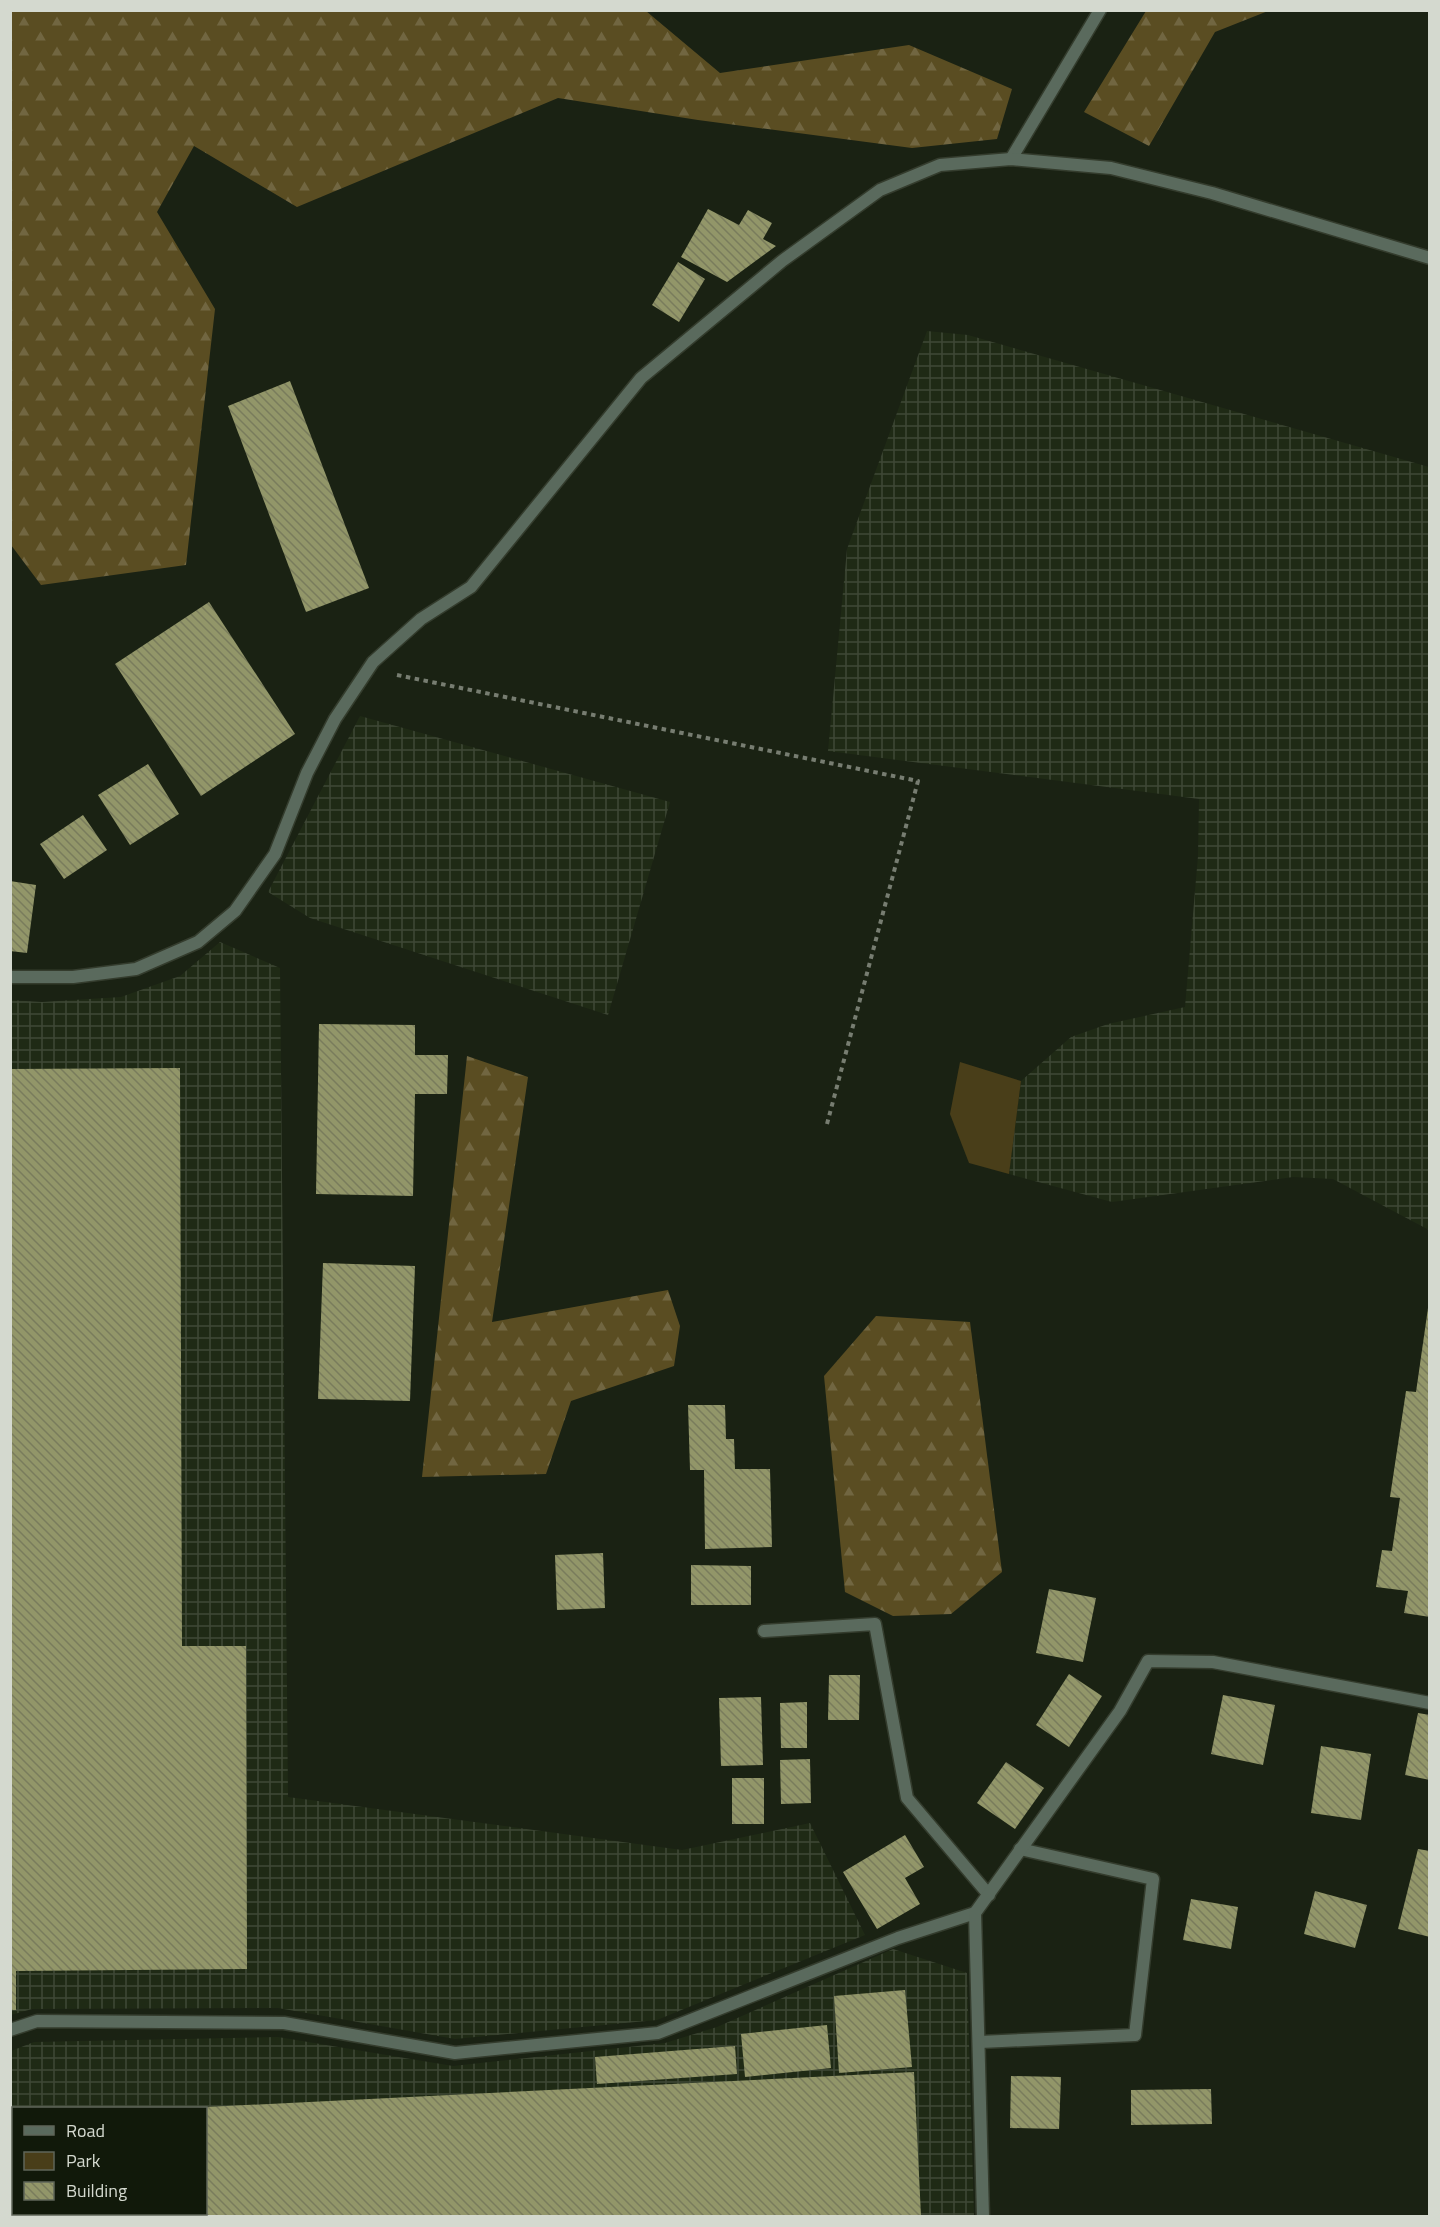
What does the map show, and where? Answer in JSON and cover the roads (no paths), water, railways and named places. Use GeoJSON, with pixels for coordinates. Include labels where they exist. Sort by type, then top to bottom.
{"type":"FeatureCollection","features":[{"type":"Feature","properties":{"kind":"street"},"geometry":{"type":"LineString","coordinates":[[1011,159],[1100,10]]}},
{"type":"Feature","properties":{"kind":"street"},"geometry":{"type":"LineString","coordinates":[[10,977],[73,977],[136,969],[198,942],[235,911],[275,854],[316,755],[335,719],[373,662],[421,619],[471,587],[641,378],[782,261],[879,190],[940,165],[1011,159],[1111,168],[1212,193],[1430,258]]}},
{"type":"Feature","properties":{"kind":"street"},"geometry":{"type":"LineString","coordinates":[[764,1631],[875,1624],[907,1798],[989,1895]]}},
{"type":"Feature","properties":{"kind":"street"},"geometry":{"type":"LineString","coordinates":[[10,2030],[37,2021],[284,2024],[455,2053],[658,2033],[898,1938],[975,1913],[1120,1711],[1148,1661],[1213,1662],[1430,1703]]}},
{"type":"Feature","properties":{"kind":"street"},"geometry":{"type":"LineString","coordinates":[[980,2042],[1135,2035],[1153,1878],[1020,1849]]}},
{"type":"Feature","properties":{"kind":"street"},"geometry":{"type":"LineString","coordinates":[[975,1913],[983,2217]]}}]}
